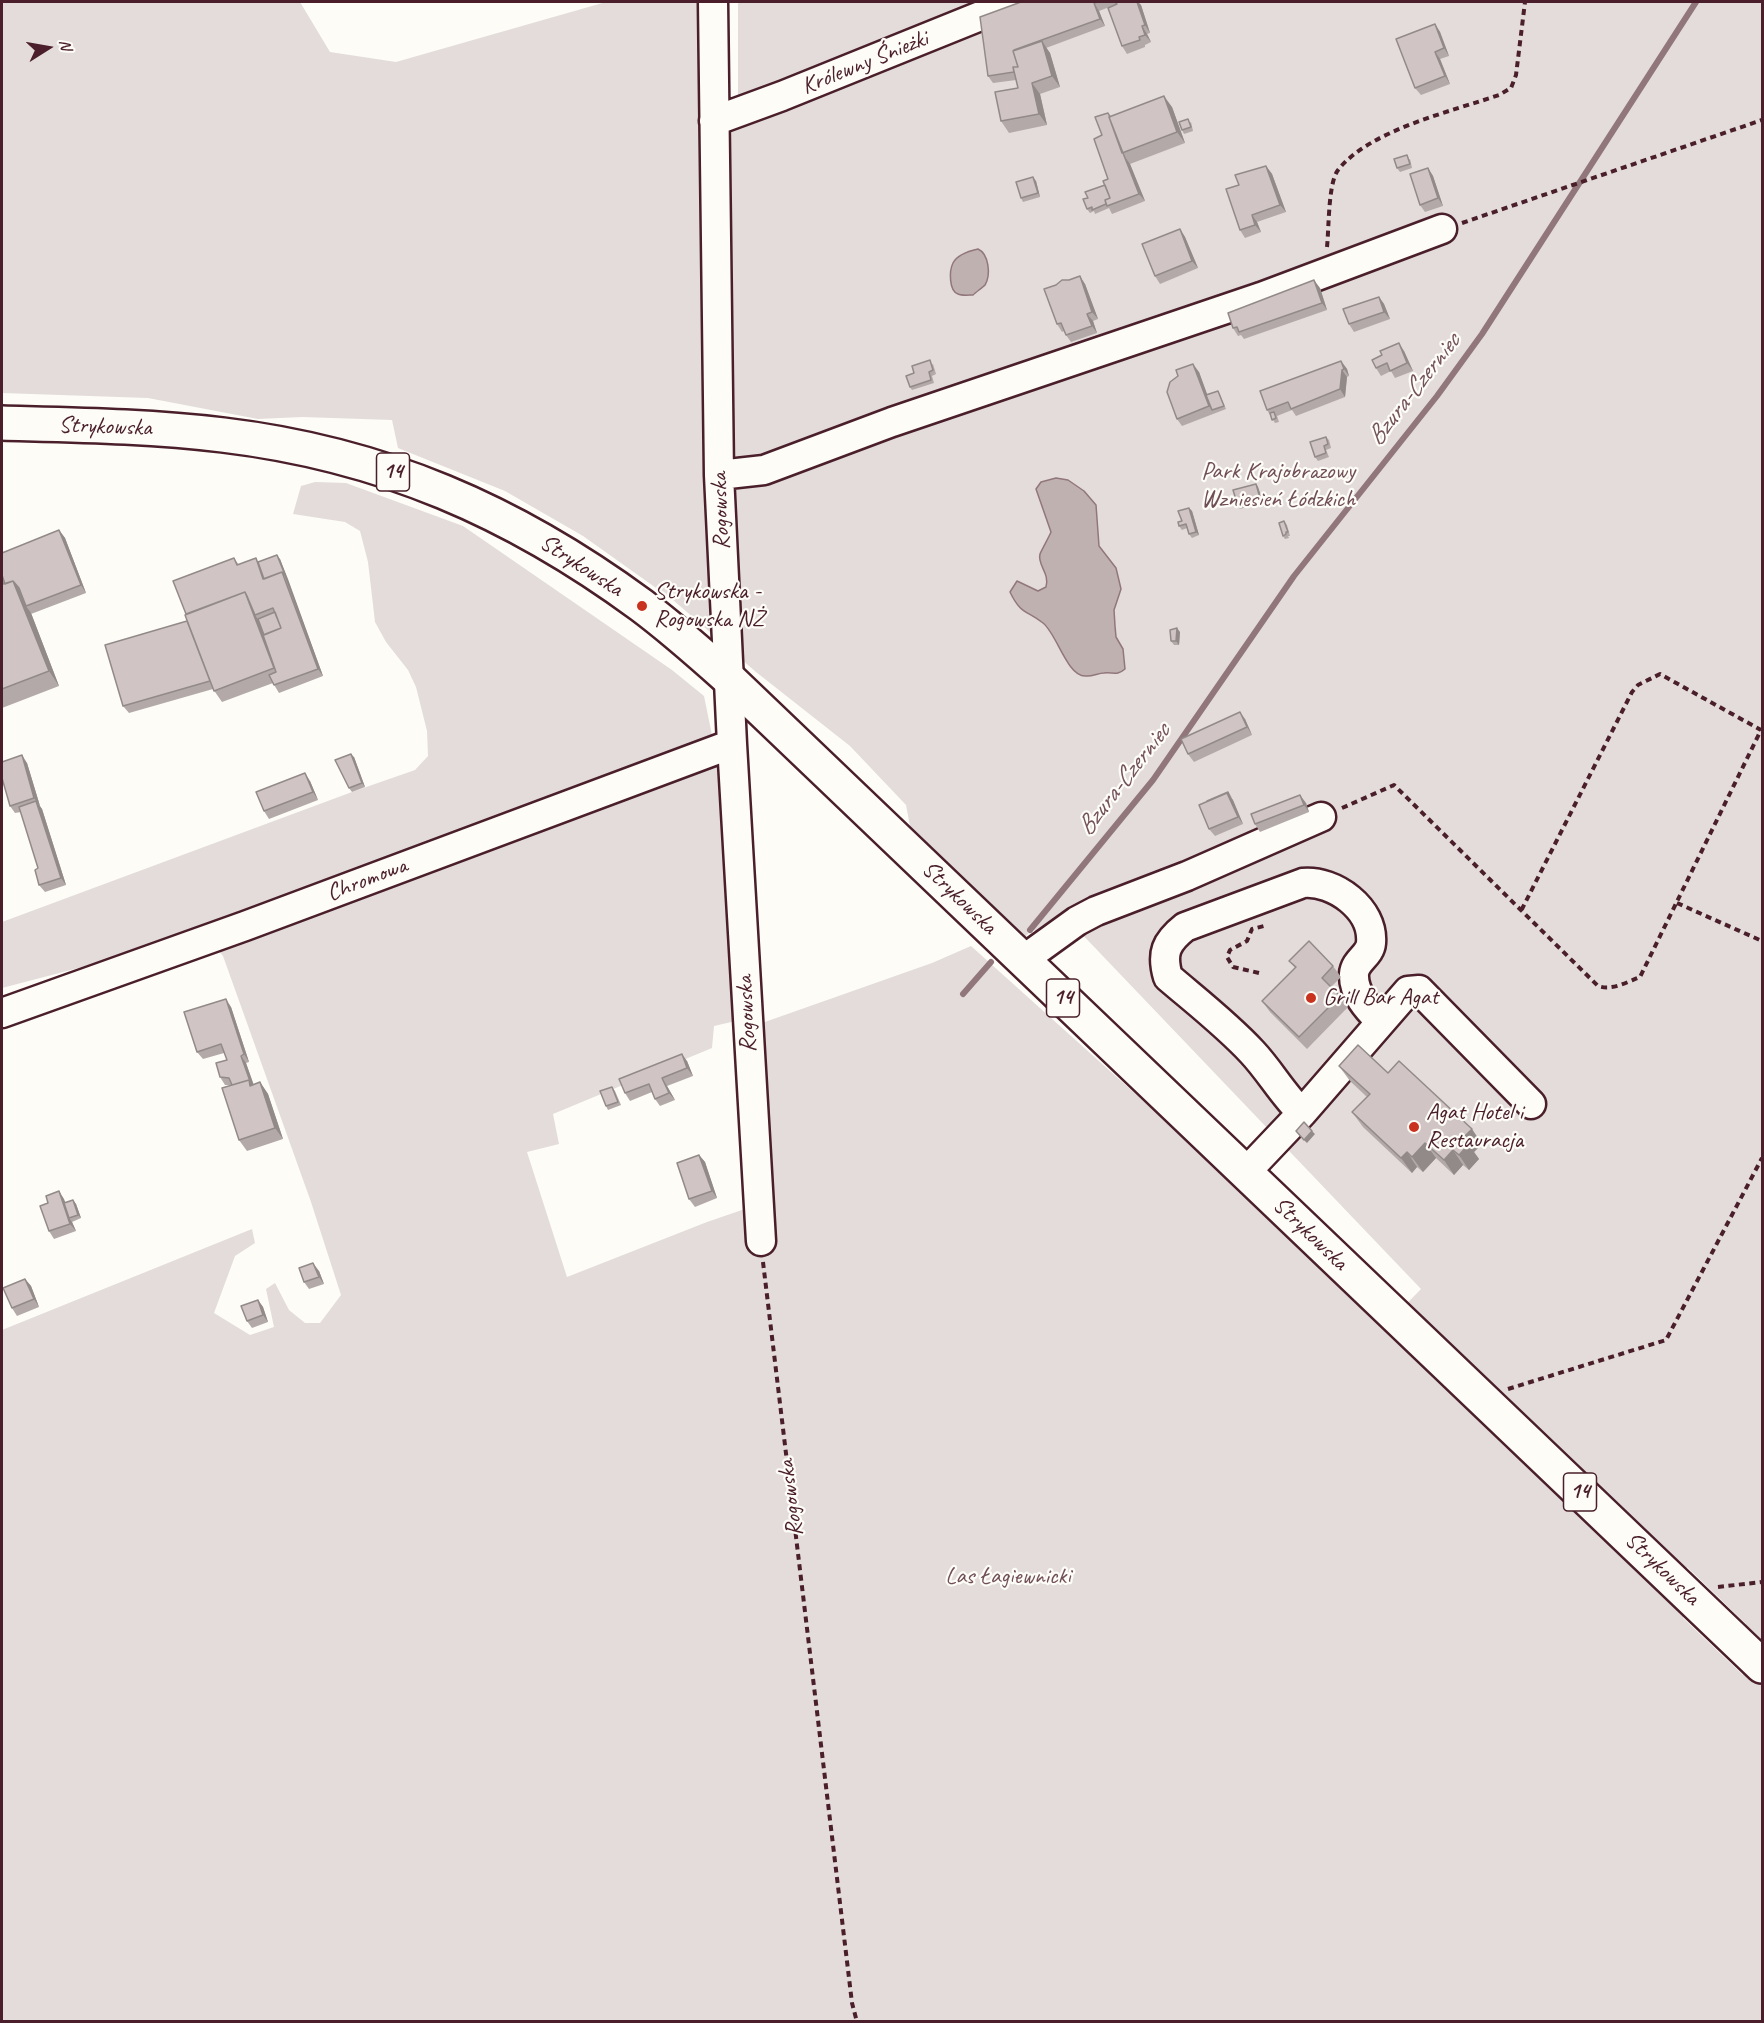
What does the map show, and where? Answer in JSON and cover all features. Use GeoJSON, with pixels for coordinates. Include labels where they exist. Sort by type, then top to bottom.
{"type":"FeatureCollection","features":[{"type":"Feature","properties":{"kind":"main road","name":"Strykowska"},"geometry":{"type":"LineString","coordinates":[[2,423],[142,428],[225,435],[335,455],[421,481],[503,518],[574,559],[642,606],[728,678],[1762,1666]]}},
{"type":"Feature","properties":{"kind":"street","name":"Rogowska"},"geometry":{"type":"LineString","coordinates":[[713,2],[719,475],[728,678],[760,1241]]}},
{"type":"Feature","properties":{"kind":"street","name":"Królewny Śnieżki"},"geometry":{"type":"LineString","coordinates":[[714,121],[1015,2]]}},
{"type":"Feature","properties":{"kind":"street"},"geometry":{"type":"LineString","coordinates":[[719,475],[764,470],[892,422],[1261,297],[1442,229]]}},
{"type":"Feature","properties":{"kind":"street","name":"Chromowa"},"geometry":{"type":"LineString","coordinates":[[2,1014],[732,744]]}},
{"type":"Feature","properties":{"kind":"street"},"geometry":{"type":"LineString","coordinates":[[1023,960],[1077,921],[1096,911],[1197,872],[1320,818]]}},
{"type":"Feature","properties":{"kind":"street"},"geometry":{"type":"LineString","coordinates":[[1302,1113],[1289,1101],[1267,1069],[1249,1049],[1168,976],[1165,964],[1166,950],[1173,937],[1185,927],[1303,883],[1313,882],[1336,891],[1366,916],[1370,928],[1371,944],[1368,952],[1358,962],[1354,974],[1355,982],[1360,998],[1380,1021]]}},
{"type":"Feature","properties":{"kind":"street"},"geometry":{"type":"LineString","coordinates":[[1246,1172],[1302,1113],[1408,991],[1419,990],[1531,1104]]}},
{"type":"Feature","properties":{"kind":"path"},"geometry":{"type":"LineString","coordinates":[[1326,273],[1331,194],[1337,171],[1364,147],[1389,134],[1499,95],[1511,88],[1516,75],[1525,2]]}},
{"type":"Feature","properties":{"kind":"path"},"geometry":{"type":"LineString","coordinates":[[1442,229],[1762,120]]}},
{"type":"Feature","properties":{"kind":"path"},"geometry":{"type":"LineString","coordinates":[[1320,818],[1394,785],[1598,986],[1604,988],[1620,986],[1640,976],[1761,730],[1660,674],[1644,681],[1632,692],[1522,909]]}},
{"type":"Feature","properties":{"kind":"path"},"geometry":{"type":"LineString","coordinates":[[1256,901],[1267,922],[1262,927],[1252,929],[1248,941],[1230,950],[1227,957],[1233,967],[1259,973]]}},
{"type":"Feature","properties":{"kind":"path"},"geometry":{"type":"LineString","coordinates":[[1677,903],[1762,941]]}},
{"type":"Feature","properties":{"kind":"path"},"geometry":{"type":"LineString","coordinates":[[1481,1398],[1666,1341],[1762,1158]]}},
{"type":"Feature","properties":{"kind":"path","name":"Rogowska"},"geometry":{"type":"LineString","coordinates":[[760,1241],[850,1991],[857,2022]]}},
{"type":"Feature","properties":{"kind":"path"},"geometry":{"type":"LineString","coordinates":[[1684,1590],[1762,1582]]}},
{"type":"Feature","properties":{"kind":"green space"},"geometry":{"type":"Polygon","coordinates":[[[2,2],[300,2],[330,52],[396,62],[606,2],[702,2],[704,143],[738,127],[738,2],[1762,2],[1762,2021],[2,2021],[2,1330],[252,1229],[255,1243],[235,1256],[214,1313],[250,1335],[274,1327],[266,1289],[275,1283],[289,1310],[305,1323],[320,1323],[341,1295],[311,1202],[223,956],[198,927],[86,966],[2,988],[2,922],[415,770],[428,756],[427,731],[416,687],[408,670],[386,642],[375,622],[368,562],[360,531],[345,522],[293,514],[301,486],[315,482],[346,483],[463,526],[672,670],[704,696],[724,794],[740,1020],[714,1026],[712,1048],[553,1114],[559,1144],[527,1152],[567,1277],[707,1222],[774,1199],[762,1073],[762,1023],[932,963],[971,946],[1389,1322],[1421,1289],[1077,929],[1056,952],[1033,929],[1025,937],[910,826],[906,805],[850,746],[756,672],[673,600],[583,536],[505,491],[398,448],[392,420],[302,417],[258,419],[148,398],[2,393],[2,2]],[[1687,1567],[1683,1618],[1743,1675],[1746,1624],[1687,1567]]]}},
{"type":"Feature","properties":{"kind":"shaded area"},"geometry":{"type":"Polygon","coordinates":[[[978,249],[987,260],[987,281],[973,295],[958,294],[953,289],[951,280],[953,263],[967,252],[978,249]]]}},
{"type":"Feature","properties":{"kind":"shaded area"},"geometry":{"type":"Polygon","coordinates":[[[1056,478],[1068,480],[1084,491],[1096,505],[1099,546],[1116,568],[1121,589],[1114,610],[1116,637],[1123,649],[1125,669],[1120,672],[1088,676],[1079,674],[1067,662],[1048,628],[1021,608],[1010,592],[1017,581],[1038,591],[1046,587],[1046,577],[1040,558],[1051,532],[1036,489],[1041,482],[1056,478]]]}},
{"type":"Feature","properties":{"kind":"building"},"geometry":{"type":"Polygon","coordinates":[[[1021,2],[1098,2],[1094,3],[1100,19],[1014,50],[1018,67],[1013,67],[1014,72],[988,76],[980,17],[1021,2]]]}},
{"type":"Feature","properties":{"kind":"building"},"geometry":{"type":"Polygon","coordinates":[[[1115,2],[1137,2],[1145,25],[1142,26],[1145,35],[1139,37],[1140,40],[1122,46],[1108,8],[1117,4],[1115,2]]]}},
{"type":"Feature","properties":{"kind":"building"},"geometry":{"type":"Polygon","coordinates":[[[1435,24],[1444,48],[1435,52],[1445,76],[1415,88],[1396,39],[1435,24]]]}},
{"type":"Feature","properties":{"kind":"building"},"geometry":{"type":"Polygon","coordinates":[[[1042,41],[1052,76],[1032,83],[1039,114],[1001,121],[995,92],[1018,88],[1013,67],[1018,67],[1013,51],[1042,41]]]}},
{"type":"Feature","properties":{"kind":"building"},"geometry":{"type":"Polygon","coordinates":[[[1164,96],[1177,132],[1122,153],[1109,117],[1164,96]]]}},
{"type":"Feature","properties":{"kind":"building"},"geometry":{"type":"Polygon","coordinates":[[[1108,113],[1139,194],[1107,206],[1105,200],[1110,198],[1103,181],[1108,179],[1094,139],[1102,135],[1095,117],[1108,113]]]}},
{"type":"Feature","properties":{"kind":"building"},"geometry":{"type":"Polygon","coordinates":[[[1188,119],[1191,127],[1182,130],[1179,122],[1188,119]]]}},
{"type":"Feature","properties":{"kind":"building"},"geometry":{"type":"Polygon","coordinates":[[[1407,155],[1410,164],[1397,168],[1394,159],[1407,155]]]}},
{"type":"Feature","properties":{"kind":"building"},"geometry":{"type":"Polygon","coordinates":[[[1266,166],[1280,205],[1252,215],[1255,225],[1240,230],[1226,189],[1239,185],[1235,175],[1266,166]]]}},
{"type":"Feature","properties":{"kind":"building"},"geometry":{"type":"Polygon","coordinates":[[[1428,168],[1438,198],[1420,205],[1410,174],[1428,168]]]}},
{"type":"Feature","properties":{"kind":"building"},"geometry":{"type":"Polygon","coordinates":[[[1033,177],[1038,193],[1021,198],[1016,182],[1033,177]]]}},
{"type":"Feature","properties":{"kind":"building"},"geometry":{"type":"Polygon","coordinates":[[[1105,185],[1110,198],[1105,200],[1106,204],[1092,210],[1092,207],[1087,209],[1083,199],[1088,198],[1085,192],[1105,185]]]}},
{"type":"Feature","properties":{"kind":"building"},"geometry":{"type":"Polygon","coordinates":[[[1180,229],[1192,261],[1155,276],[1142,244],[1180,229]]]}},
{"type":"Feature","properties":{"kind":"building"},"geometry":{"type":"Polygon","coordinates":[[[1080,276],[1092,312],[1087,314],[1092,326],[1066,335],[1061,323],[1057,324],[1044,289],[1062,280],[1080,276]]]}},
{"type":"Feature","properties":{"kind":"building"},"geometry":{"type":"Polygon","coordinates":[[[1314,280],[1322,303],[1239,332],[1237,327],[1233,328],[1228,313],[1314,280]]]}},
{"type":"Feature","properties":{"kind":"building"},"geometry":{"type":"Polygon","coordinates":[[[1379,297],[1384,312],[1349,324],[1343,309],[1379,297]]]}},
{"type":"Feature","properties":{"kind":"building"},"geometry":{"type":"Polygon","coordinates":[[[1399,343],[1407,363],[1390,371],[1387,363],[1376,368],[1372,360],[1382,355],[1380,351],[1399,343]]]}},
{"type":"Feature","properties":{"kind":"building"},"geometry":{"type":"Polygon","coordinates":[[[930,360],[933,370],[929,372],[931,380],[910,387],[906,376],[914,373],[912,366],[930,360]]]}},
{"type":"Feature","properties":{"kind":"building"},"geometry":{"type":"Polygon","coordinates":[[[1341,361],[1344,369],[1340,389],[1291,409],[1288,402],[1267,410],[1260,391],[1341,361]]]}},
{"type":"Feature","properties":{"kind":"building"},"geometry":{"type":"Polygon","coordinates":[[[1193,364],[1209,406],[1177,419],[1167,392],[1170,382],[1178,376],[1176,370],[1193,364]]]}},
{"type":"Feature","properties":{"kind":"building"},"geometry":{"type":"Polygon","coordinates":[[[1218,391],[1224,406],[1212,410],[1206,395],[1218,391]]]}},
{"type":"Feature","properties":{"kind":"building"},"geometry":{"type":"Polygon","coordinates":[[[1274,412],[1276,418],[1272,420],[1270,413],[1274,412]]]}},
{"type":"Feature","properties":{"kind":"building"},"geometry":{"type":"Polygon","coordinates":[[[1326,437],[1328,444],[1324,446],[1326,453],[1315,457],[1310,442],[1326,437]]]}},
{"type":"Feature","properties":{"kind":"building"},"geometry":{"type":"Polygon","coordinates":[[[1256,484],[1260,498],[1238,506],[1233,490],[1256,484]]]}},
{"type":"Feature","properties":{"kind":"building"},"geometry":{"type":"Polygon","coordinates":[[[1189,508],[1196,532],[1189,534],[1186,524],[1179,526],[1178,522],[1182,521],[1178,511],[1189,508]]]}},
{"type":"Feature","properties":{"kind":"building"},"geometry":{"type":"Polygon","coordinates":[[[1284,521],[1288,532],[1283,536],[1279,523],[1284,521]]]}},
{"type":"Feature","properties":{"kind":"building"},"geometry":{"type":"Polygon","coordinates":[[[59,530],[81,585],[26,606],[19,588],[13,581],[5,584],[2,575],[2,553],[59,530]]]}},
{"type":"Feature","properties":{"kind":"building"},"geometry":{"type":"Polygon","coordinates":[[[277,555],[285,575],[282,572],[264,579],[258,562],[277,555]]]}},
{"type":"Feature","properties":{"kind":"building"},"geometry":{"type":"Polygon","coordinates":[[[234,558],[237,565],[256,558],[263,579],[282,572],[318,669],[274,685],[269,675],[276,672],[263,635],[281,628],[273,608],[255,615],[245,592],[186,614],[173,581],[234,558]]]}},
{"type":"Feature","properties":{"kind":"building"},"geometry":{"type":"Polygon","coordinates":[[[2,580],[3,584],[13,581],[49,671],[2,689],[2,580]]]}},
{"type":"Feature","properties":{"kind":"building"},"geometry":{"type":"Polygon","coordinates":[[[245,592],[274,668],[214,691],[185,615],[245,592]]]}},
{"type":"Feature","properties":{"kind":"building"},"geometry":{"type":"Polygon","coordinates":[[[275,612],[281,628],[264,635],[258,619],[275,612]]]}},
{"type":"Feature","properties":{"kind":"building"},"geometry":{"type":"Polygon","coordinates":[[[187,621],[210,681],[123,706],[105,645],[187,621]]]}},
{"type":"Feature","properties":{"kind":"building"},"geometry":{"type":"Polygon","coordinates":[[[1177,628],[1176,641],[1171,641],[1170,630],[1177,628]]]}},
{"type":"Feature","properties":{"kind":"building"},"geometry":{"type":"Polygon","coordinates":[[[1240,712],[1247,727],[1188,754],[1181,739],[1240,712]]]}},
{"type":"Feature","properties":{"kind":"building"},"geometry":{"type":"Polygon","coordinates":[[[351,754],[362,783],[349,788],[335,760],[351,754]]]}},
{"type":"Feature","properties":{"kind":"building"},"geometry":{"type":"Polygon","coordinates":[[[22,755],[34,798],[10,806],[2,778],[2,762],[22,755]]]}},
{"type":"Feature","properties":{"kind":"building"},"geometry":{"type":"Polygon","coordinates":[[[305,773],[313,792],[264,811],[256,792],[305,773]]]}},
{"type":"Feature","properties":{"kind":"building"},"geometry":{"type":"Polygon","coordinates":[[[1227,793],[1238,817],[1209,829],[1199,805],[1227,793]]]}},
{"type":"Feature","properties":{"kind":"building"},"geometry":{"type":"Polygon","coordinates":[[[1300,795],[1304,805],[1255,824],[1251,814],[1300,795]]]}},
{"type":"Feature","properties":{"kind":"building"},"geometry":{"type":"Polygon","coordinates":[[[36,801],[61,878],[39,885],[35,870],[38,868],[19,807],[36,801]]]}},
{"type":"Feature","properties":{"kind":"building","name":"Grill Bar Agat"},"geometry":{"type":"Polygon","coordinates":[[[1309,941],[1333,966],[1322,978],[1340,996],[1299,1037],[1262,1001],[1296,967],[1289,961],[1309,941]]]}},
{"type":"Feature","properties":{"kind":"building"},"geometry":{"type":"Polygon","coordinates":[[[226,999],[251,1084],[249,1080],[232,1085],[229,1078],[220,1077],[216,1063],[227,1060],[221,1044],[197,1052],[184,1012],[226,999]]]}},
{"type":"Feature","properties":{"kind":"building"},"geometry":{"type":"Polygon","coordinates":[[[1358,1045],[1388,1073],[1399,1061],[1472,1129],[1462,1139],[1469,1144],[1459,1155],[1453,1150],[1444,1160],[1425,1143],[1412,1157],[1407,1152],[1401,1158],[1352,1112],[1370,1094],[1339,1066],[1358,1045]]]}},
{"type":"Feature","properties":{"kind":"building"},"geometry":{"type":"Polygon","coordinates":[[[682,1054],[687,1068],[662,1078],[669,1093],[655,1099],[649,1084],[625,1093],[619,1079],[682,1054]]]}},
{"type":"Feature","properties":{"kind":"building"},"geometry":{"type":"Polygon","coordinates":[[[249,1080],[250,1086],[260,1082],[275,1128],[239,1140],[222,1088],[249,1080]]]}},
{"type":"Feature","properties":{"kind":"building"},"geometry":{"type":"Polygon","coordinates":[[[612,1087],[618,1102],[606,1106],[600,1091],[612,1087]]]}},
{"type":"Feature","properties":{"kind":"building"},"geometry":{"type":"Polygon","coordinates":[[[1304,1122],[1312,1131],[1304,1140],[1296,1131],[1304,1122]]]}},
{"type":"Feature","properties":{"kind":"building"},"geometry":{"type":"Polygon","coordinates":[[[699,1155],[712,1191],[689,1199],[677,1163],[699,1155]]]}},
{"type":"Feature","properties":{"kind":"building"},"geometry":{"type":"Polygon","coordinates":[[[59,1191],[70,1224],[49,1231],[40,1206],[48,1203],[46,1196],[59,1191]]]}},
{"type":"Feature","properties":{"kind":"building"},"geometry":{"type":"Polygon","coordinates":[[[73,1200],[78,1215],[69,1218],[64,1203],[73,1200]]]}},
{"type":"Feature","properties":{"kind":"building"},"geometry":{"type":"Polygon","coordinates":[[[313,1263],[319,1277],[304,1282],[299,1268],[313,1263]]]}},
{"type":"Feature","properties":{"kind":"building"},"geometry":{"type":"Polygon","coordinates":[[[25,1279],[34,1299],[12,1308],[3,1288],[25,1279]]]}},
{"type":"Feature","properties":{"kind":"building"},"geometry":{"type":"Polygon","coordinates":[[[258,1300],[263,1315],[247,1321],[241,1306],[258,1300]]]}},
{"type":"Feature","properties":{"kind":"waterway","name":"Bzura-Czerniec"},"geometry":{"type":"LineString","coordinates":[[1030,930],[1153,780],[1294,576],[1437,396],[1482,334],[1696,2]]}},
{"type":"Feature","properties":{"kind":"waterway","name":"Bzura-Czerniec"},"geometry":{"type":"LineString","coordinates":[[963,994],[991,962]]}},
{"type":"Feature","properties":{"kind":"place","name":"Strykowska - Rogowska NŻ"},"geometry":{"type":"Point","coordinates":[642,606]}},
{"type":"Feature","properties":{"kind":"place","name":"Grill Bar Agat"},"geometry":{"type":"Point","coordinates":[1311,998]}},
{"type":"Feature","properties":{"kind":"place","name":"Agat Hotel i Restauracja"},"geometry":{"type":"Point","coordinates":[1414,1127]}},
{"type":"Feature","properties":{"kind":"park label","name":"Park Krajobrazowy Wzniesień Łódzkich"},"geometry":{"type":"Point","coordinates":[1278,486]}},
{"type":"Feature","properties":{"kind":"park label","name":"Las Łagiewnicki"},"geometry":{"type":"Point","coordinates":[1008,1577]}}]}
